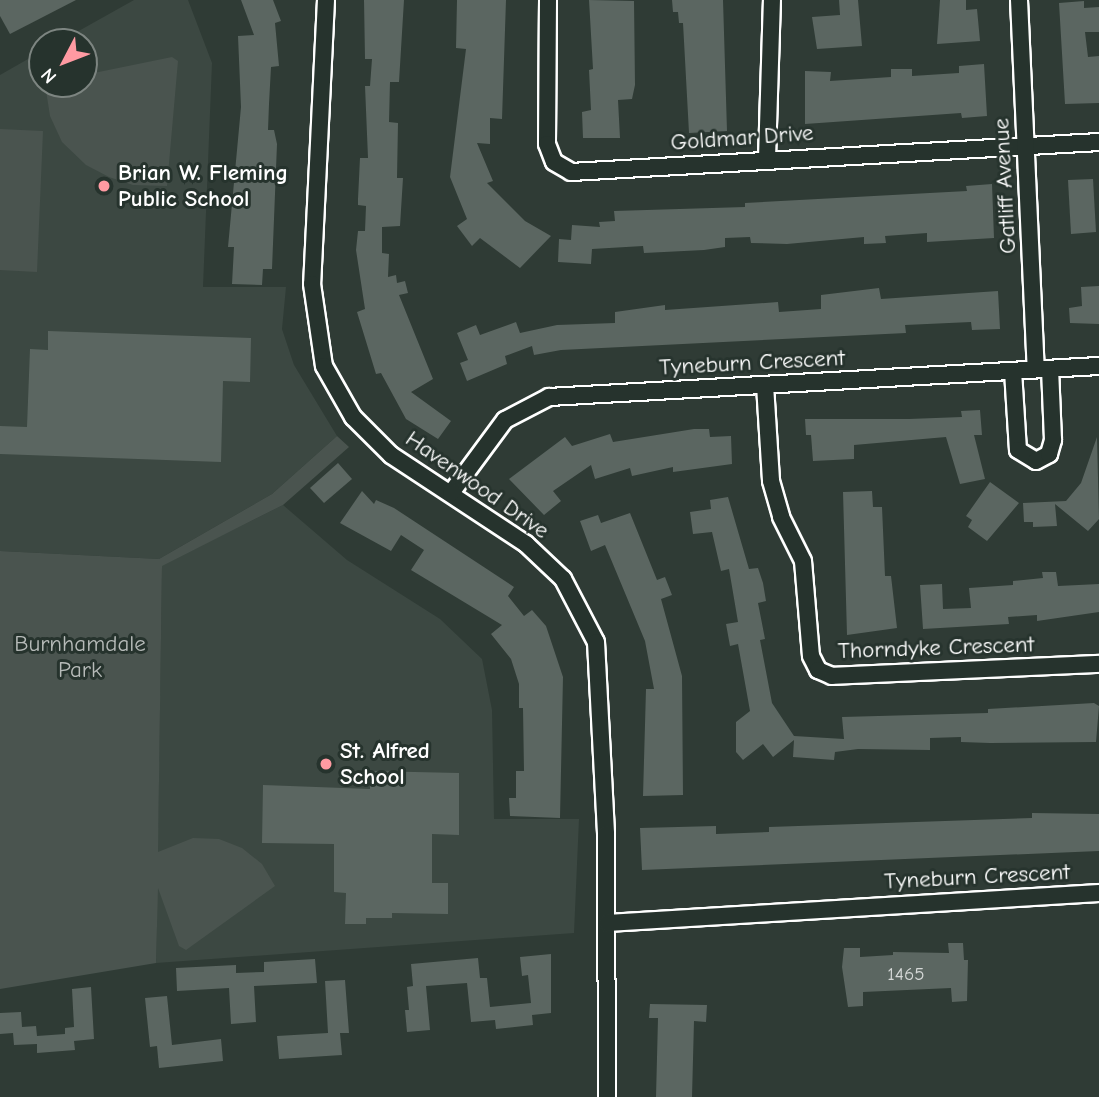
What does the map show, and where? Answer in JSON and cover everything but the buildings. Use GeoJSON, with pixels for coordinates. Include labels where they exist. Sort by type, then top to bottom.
{"type":"FeatureCollection","features":[{"type":"Feature","properties":{"kind":"street","name":"Havenwood Drive"},"geometry":{"type":"LineString","coordinates":[[326,0],[312,284],[320,352],[333,386],[353,417],[391,455],[526,544],[563,579],[596,642],[600,670],[607,923],[607,1097]]}},
{"type":"Feature","properties":{"kind":"street","name":"Goldmar Drive"},"geometry":{"type":"LineString","coordinates":[[548,0],[546,135],[549,153],[558,165],[580,172],[767,158],[1099,142]]}},
{"type":"Feature","properties":{"kind":"street"},"geometry":{"type":"LineString","coordinates":[[767,158],[772,0]]}},
{"type":"Feature","properties":{"kind":"street","name":"Gatliff Avenue"},"geometry":{"type":"LineString","coordinates":[[1013,371],[1018,450],[1036,461],[1049,454],[1052,440],[1043,369],[1026,145],[1019,0]]}},
{"type":"Feature","properties":{"kind":"street","name":"Tyneburn Crescent"},"geometry":{"type":"LineString","coordinates":[[451,493],[495,429],[537,401],[562,395],[1099,366]]}},
{"type":"Feature","properties":{"kind":"street","name":"Thorndyke Crescent"},"geometry":{"type":"LineString","coordinates":[[765,386],[771,481],[781,517],[803,561],[811,656],[818,670],[832,676],[1099,664]]}},
{"type":"Feature","properties":{"kind":"street","name":"Tyneburn Crescent"},"geometry":{"type":"LineString","coordinates":[[607,923],[1099,893]]}},
{"type":"Feature","properties":{"kind":"shaded area","name":"Brian W. Fleming Public School"},"geometry":{"type":"Polygon","coordinates":[[[134,0],[188,0],[212,63],[203,287],[286,287],[282,329],[294,365],[337,436],[272,494],[159,559],[0,551],[0,75],[28,59],[28,98],[98,98],[98,28],[84,28],[134,0]]]}},
{"type":"Feature","properties":{"kind":"shaded area","name":"St. Alfred School"},"geometry":{"type":"Polygon","coordinates":[[[283,505],[347,560],[440,619],[482,659],[492,710],[494,819],[579,819],[574,933],[156,963],[162,565],[283,505]]]}},
{"type":"Feature","properties":{"kind":"green space"},"geometry":{"type":"Polygon","coordinates":[[[172,57],[178,61],[167,186],[133,185],[109,177],[86,165],[62,142],[50,116],[47,98],[98,98],[98,72],[172,57]]]}},
{"type":"Feature","properties":{"kind":"green space"},"geometry":{"type":"Polygon","coordinates":[[[0,129],[43,131],[37,272],[0,270],[0,129]]]}},
{"type":"Feature","properties":{"kind":"green space","name":"Burnhamdale Park"},"geometry":{"type":"Polygon","coordinates":[[[337,436],[349,447],[283,505],[162,566],[158,852],[193,838],[219,839],[242,848],[262,864],[275,886],[186,950],[179,946],[158,888],[156,963],[0,989],[0,551],[159,559],[272,494],[337,436]]]}},
{"type":"Feature","properties":{"kind":"place","name":"Brian W. Fleming Public School"},"geometry":{"type":"Point","coordinates":[104,186]}},
{"type":"Feature","properties":{"kind":"place","name":"St. Alfred School"},"geometry":{"type":"Point","coordinates":[326,764]}}]}
